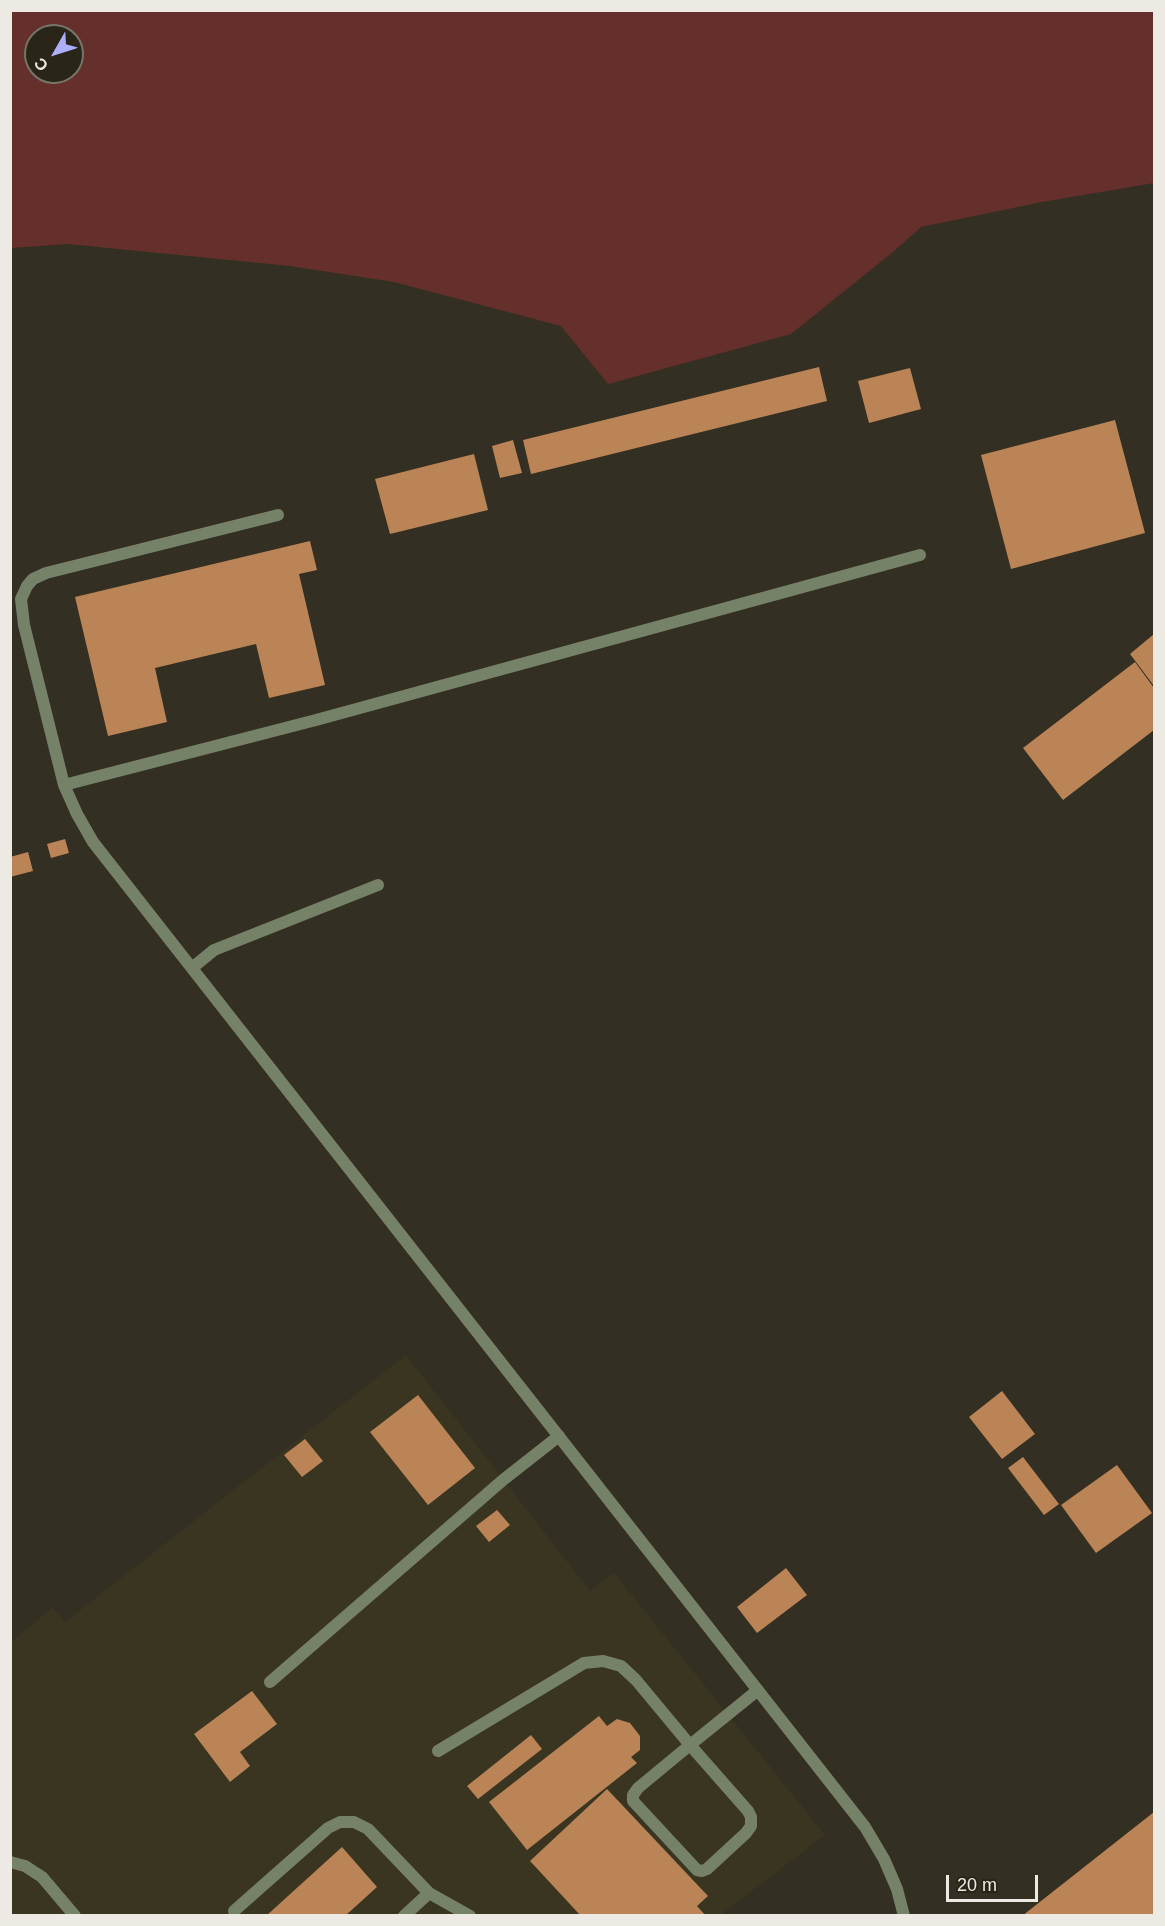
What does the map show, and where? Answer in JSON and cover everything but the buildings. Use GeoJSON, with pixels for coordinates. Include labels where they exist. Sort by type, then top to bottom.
{"type":"FeatureCollection","features":[{"type":"Feature","properties":{"kind":"lane"},"geometry":{"type":"LineString","coordinates":[[278,515],[46,573],[33,579],[27,586],[21,599],[24,625],[64,785],[93,842],[865,1827],[884,1859],[897,1889],[904,1916]]}},
{"type":"Feature","properties":{"kind":"lane"},"geometry":{"type":"LineString","coordinates":[[64,785],[316,720],[920,555]]}},
{"type":"Feature","properties":{"kind":"lane"},"geometry":{"type":"LineString","coordinates":[[10,628],[24,625]]}},
{"type":"Feature","properties":{"kind":"lane"},"geometry":{"type":"LineString","coordinates":[[192,968],[214,950],[378,885]]}},
{"type":"Feature","properties":{"kind":"lane"},"geometry":{"type":"LineString","coordinates":[[270,1682],[503,1480],[559,1436]]}},
{"type":"Feature","properties":{"kind":"lane"},"geometry":{"type":"LineString","coordinates":[[438,1750],[584,1663],[603,1660],[621,1665],[636,1680],[690,1745],[748,1811],[751,1817],[752,1826],[746,1833],[702,1871],[697,1870],[633,1801],[633,1795],[638,1788],[690,1745],[758,1690]]}},
{"type":"Feature","properties":{"kind":"lane"},"geometry":{"type":"LineString","coordinates":[[234,1911],[327,1828],[340,1822],[354,1822],[368,1829],[429,1893],[470,1916]]}},
{"type":"Feature","properties":{"kind":"lane"},"geometry":{"type":"LineString","coordinates":[[10,1862],[26,1866],[42,1877],[75,1916]]}},
{"type":"Feature","properties":{"kind":"lane"},"geometry":{"type":"LineString","coordinates":[[404,1916],[429,1893]]}},
{"type":"Feature","properties":{"kind":"shaded area"},"geometry":{"type":"Polygon","coordinates":[[[11,10],[1154,11],[1154,183],[1042,202],[921,227],[791,334],[608,384],[561,326],[394,282],[290,266],[68,244],[11,248],[11,10]]]}},
{"type":"Feature","properties":{"kind":"shaded area"},"geometry":{"type":"Polygon","coordinates":[[[406,1355],[590,1591],[614,1573],[825,1835],[723,1913],[725,1915],[11,1916],[11,1642],[52,1608],[65,1622],[406,1355]]]}}]}
